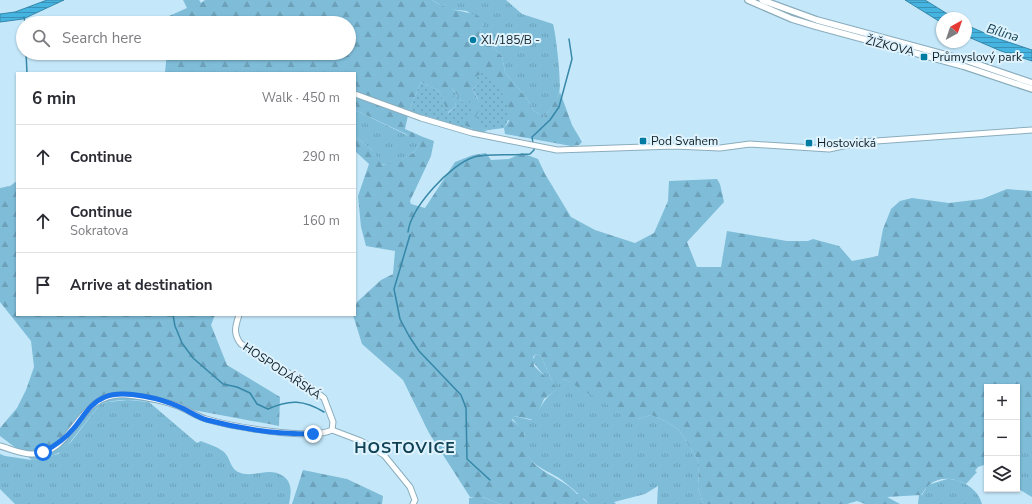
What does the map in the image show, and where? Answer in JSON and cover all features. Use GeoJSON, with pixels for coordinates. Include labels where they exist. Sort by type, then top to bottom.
{"type":"FeatureCollection","features":[{"type":"Feature","properties":{"kind":"main road","name":"ŽIŽKOVA"},"geometry":{"type":"LineString","coordinates":[[748,0],[798,21],[936,58],[1032,89]]}},
{"type":"Feature","properties":{"kind":"main road","name":"ŽIŽKOVA"},"geometry":{"type":"LineString","coordinates":[[762,0],[817,20],[958,58],[1032,83]]}},
{"type":"Feature","properties":{"kind":"street"},"geometry":{"type":"LineString","coordinates":[[356,94],[421,118],[472,133],[557,150],[674,146],[720,148],[750,144],[829,149],[862,142],[1032,130]]}},
{"type":"Feature","properties":{"kind":"street","name":"HOSPODÁŘSKÁ"},"geometry":{"type":"LineString","coordinates":[[239,316],[235,329],[236,338],[241,344],[305,384],[324,398],[333,422],[332,430]]}},
{"type":"Feature","properties":{"kind":"street"},"geometry":{"type":"LineString","coordinates":[[0,446],[33,454],[43,452],[53,447],[65,437],[95,402],[107,396],[119,394],[154,399],[178,406],[207,420],[294,434],[319,433],[332,430],[362,441],[384,455],[410,487],[414,500],[413,504]]}},
{"type":"Feature","properties":{"kind":"green space"},"geometry":{"type":"Polygon","coordinates":[[[183,0],[199,0],[201,3],[205,0],[432,0],[437,4],[479,16],[483,24],[479,35],[502,56],[505,72],[527,99],[534,111],[544,117],[560,92],[572,125],[582,142],[579,145],[571,146],[505,134],[504,128],[509,121],[478,85],[472,89],[480,103],[483,129],[488,130],[482,133],[463,125],[469,98],[462,102],[452,88],[456,106],[447,113],[439,91],[421,82],[409,111],[405,129],[434,141],[431,156],[410,201],[411,204],[425,208],[455,162],[473,155],[486,153],[491,160],[509,159],[522,153],[538,159],[545,174],[571,217],[595,230],[635,243],[654,233],[668,201],[669,181],[717,179],[720,184],[724,202],[687,242],[697,267],[721,267],[727,231],[787,241],[808,241],[813,239],[839,246],[852,261],[878,256],[883,229],[891,209],[900,201],[912,198],[949,203],[982,199],[1007,189],[1032,191],[1032,451],[1020,452],[1020,384],[984,384],[984,465],[978,467],[975,471],[977,472],[966,484],[957,480],[942,479],[933,482],[926,487],[921,495],[887,497],[900,504],[865,504],[857,501],[847,504],[703,504],[698,487],[699,462],[679,430],[665,421],[651,415],[638,419],[628,417],[564,379],[558,385],[551,379],[541,356],[536,354],[533,357],[534,366],[556,387],[556,390],[544,399],[535,420],[514,416],[512,420],[524,430],[525,448],[535,465],[564,483],[577,494],[583,494],[583,499],[589,504],[500,504],[483,497],[470,497],[429,433],[403,380],[362,344],[353,316],[356,316],[357,302],[381,280],[393,274],[395,251],[366,246],[361,227],[358,196],[369,164],[356,152],[356,137],[371,149],[383,165],[404,159],[413,153],[420,144],[406,134],[356,110],[356,72],[165,72],[166,60],[356,60],[356,16],[169,16],[187,8],[183,0]]]}},
{"type":"Feature","properties":{"kind":"green space"},"geometry":{"type":"Polygon","coordinates":[[[432,0],[506,0],[522,14],[553,24],[556,38],[560,88],[556,100],[544,117],[534,111],[527,99],[505,72],[502,56],[479,35],[483,24],[467,11],[447,9],[432,0]]]}},
{"type":"Feature","properties":{"kind":"green space"},"geometry":{"type":"Polygon","coordinates":[[[484,72],[500,91],[508,105],[508,120],[504,128],[488,130],[483,129],[476,116],[480,106],[472,89],[478,85],[473,78],[484,72]]]}},
{"type":"Feature","properties":{"kind":"green space"},"geometry":{"type":"Polygon","coordinates":[[[421,82],[439,91],[448,113],[456,106],[451,87],[462,102],[469,97],[472,112],[463,125],[482,133],[409,111],[421,82]]]}},
{"type":"Feature","properties":{"kind":"green space"},"geometry":{"type":"Polygon","coordinates":[[[356,110],[413,138],[420,144],[403,160],[386,165],[381,164],[371,149],[356,137],[356,110]]]}},
{"type":"Feature","properties":{"kind":"green space"},"geometry":{"type":"Polygon","coordinates":[[[16,182],[16,316],[215,316],[211,325],[227,365],[280,397],[279,426],[151,402],[120,400],[100,404],[64,450],[56,454],[32,460],[0,436],[0,428],[17,408],[26,390],[34,367],[31,341],[0,302],[0,188],[10,186],[16,182]]]}},
{"type":"Feature","properties":{"kind":"green space"},"geometry":{"type":"Polygon","coordinates":[[[536,354],[541,356],[551,379],[558,384],[564,379],[638,419],[651,415],[665,421],[679,430],[699,462],[698,487],[703,504],[657,504],[658,486],[645,494],[614,502],[616,504],[589,504],[562,480],[533,462],[525,451],[525,434],[512,418],[514,416],[531,420],[547,397],[556,390],[532,361],[536,354]]]}},
{"type":"Feature","properties":{"kind":"green space"},"geometry":{"type":"Polygon","coordinates":[[[128,400],[149,402],[197,443],[201,441],[224,452],[233,468],[238,472],[249,474],[272,472],[283,476],[290,485],[291,492],[289,504],[15,504],[0,489],[0,454],[32,460],[58,454],[71,442],[100,404],[128,400]]]}},
{"type":"Feature","properties":{"kind":"green space"},"geometry":{"type":"Polygon","coordinates":[[[1020,451],[1032,451],[1032,497],[1020,490],[1020,451]]]}},
{"type":"Feature","properties":{"kind":"green space"},"geometry":{"type":"Polygon","coordinates":[[[303,470],[347,479],[383,496],[382,504],[292,504],[303,470]]]}},
{"type":"Feature","properties":{"kind":"green space"},"geometry":{"type":"Polygon","coordinates":[[[947,479],[953,479],[969,486],[977,494],[982,504],[918,504],[919,495],[922,495],[928,485],[947,479]]]}},
{"type":"Feature","properties":{"kind":"green space"},"geometry":{"type":"Polygon","coordinates":[[[480,496],[500,504],[469,504],[469,498],[480,496]]]}},
{"type":"Feature","properties":{"kind":"shaded area"},"geometry":{"type":"Polygon","coordinates":[[[47,0],[64,0],[29,16],[16,16],[16,20],[0,22],[0,14],[15,12],[47,0]]]}},
{"type":"Feature","properties":{"kind":"shaded area"},"geometry":{"type":"Polygon","coordinates":[[[905,0],[925,0],[944,12],[936,12],[936,19],[905,0]]]}},
{"type":"Feature","properties":{"kind":"shaded area"},"geometry":{"type":"Polygon","coordinates":[[[972,28],[996,38],[1032,50],[1032,61],[1001,51],[972,39],[972,28]]]}},
{"type":"Feature","properties":{"kind":"waterway"},"geometry":{"type":"LineString","coordinates":[[533,143],[532,137],[550,120],[559,107],[572,59],[569,39]]}},
{"type":"Feature","properties":{"kind":"waterway"},"geometry":{"type":"LineString","coordinates":[[26,60],[27,72]]}},
{"type":"Feature","properties":{"kind":"waterway"},"geometry":{"type":"LineString","coordinates":[[408,232],[416,211],[424,199],[454,168],[474,157],[530,154],[534,150],[534,147]]}},
{"type":"Feature","properties":{"kind":"waterway"},"geometry":{"type":"LineString","coordinates":[[410,235],[394,289],[400,319],[419,351],[461,395],[466,408],[467,459],[490,480]]}},
{"type":"Feature","properties":{"kind":"waterway"},"geometry":{"type":"LineString","coordinates":[[173,316],[175,326],[182,343],[193,358],[223,384],[237,387],[250,393],[257,404],[268,409],[290,402],[297,402],[310,405],[324,412]]}},
{"type":"Feature","properties":{"kind":"place","name":"XI./185/B -"},"geometry":{"type":"Point","coordinates":[473,40]}},
{"type":"Feature","properties":{"kind":"place","name":"Průmyslový park"},"geometry":{"type":"Point","coordinates":[924,57]}},
{"type":"Feature","properties":{"kind":"place","name":"Pod Svahem"},"geometry":{"type":"Point","coordinates":[643,141]}},
{"type":"Feature","properties":{"kind":"place","name":"Hostovická"},"geometry":{"type":"Point","coordinates":[809,143]}},
{"type":"Feature","properties":{"kind":"district","name":"HOSTOVICE"},"geometry":{"type":"Point","coordinates":[405,447]}},
{"type":"Feature","properties":{"kind":"route"},"geometry":{"type":"LineString","coordinates":[[43,452],[53,447],[65,437],[74,428],[86,410],[95,402],[107,396],[119,394],[154,399],[178,406],[207,420],[294,434],[313,434]]}},
{"type":"Feature","properties":{"kind":"water label","name":"Bílina"},"geometry":{"type":"Point","coordinates":[1003,32]}}]}
